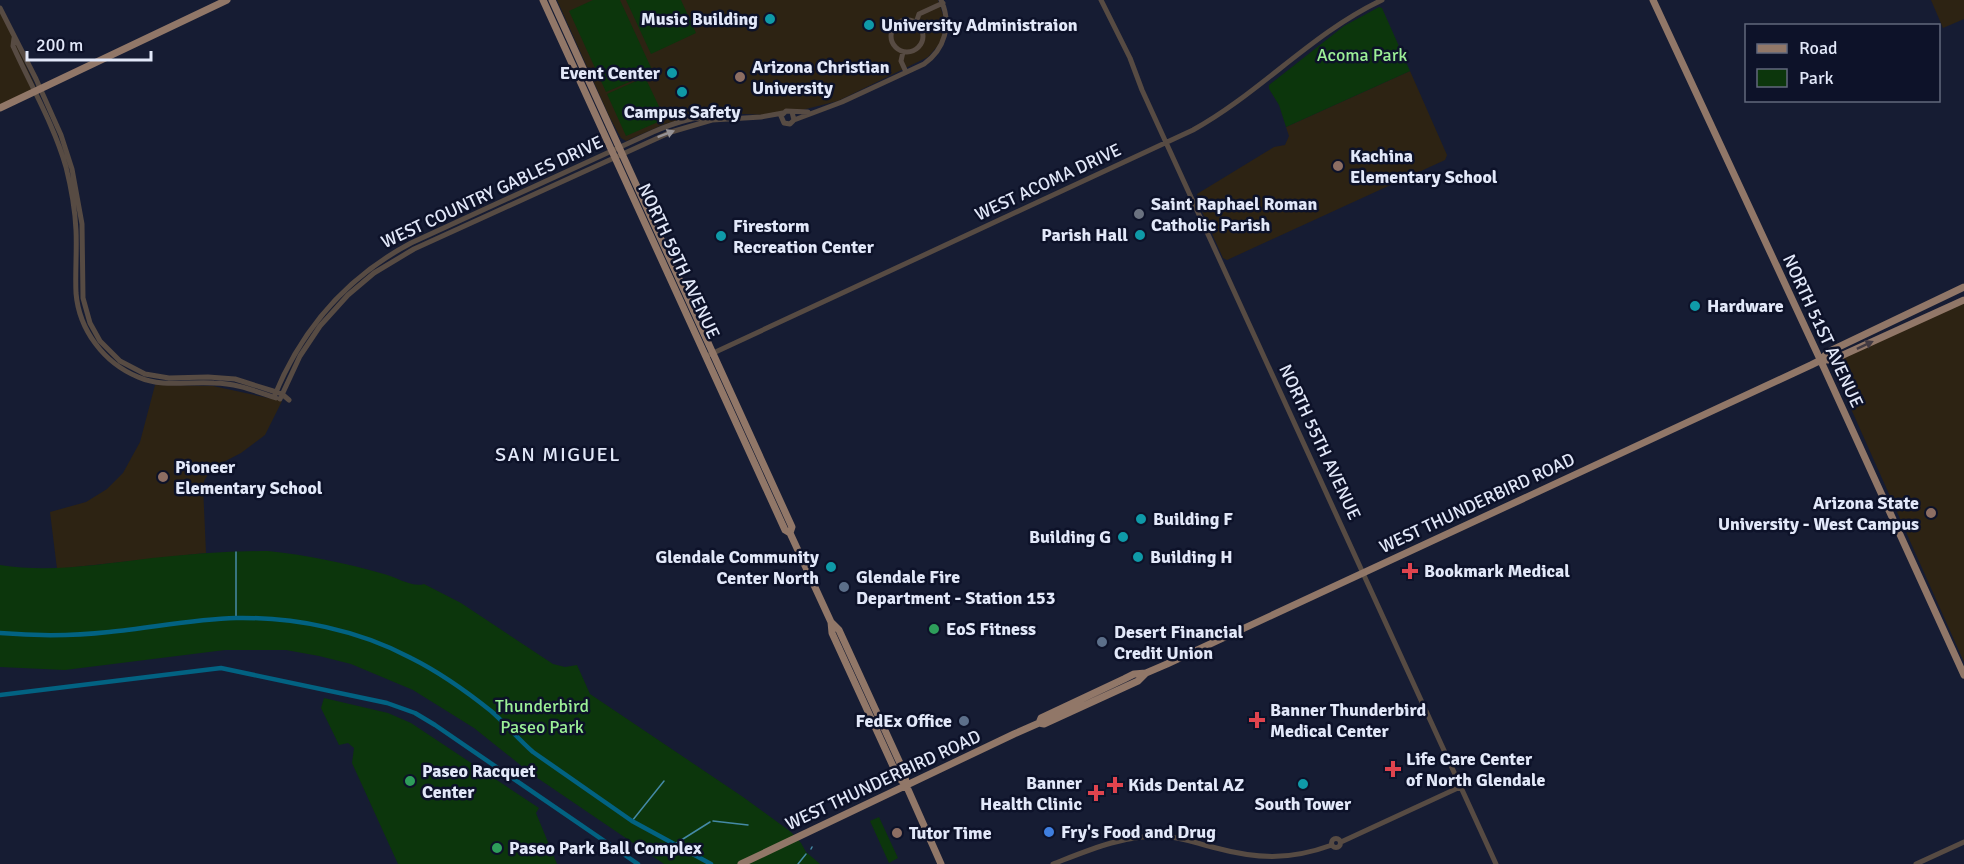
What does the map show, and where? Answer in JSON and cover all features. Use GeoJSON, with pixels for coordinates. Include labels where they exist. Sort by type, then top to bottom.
{"type":"FeatureCollection","features":[{"type":"Feature","properties":{"kind":"main road"},"geometry":{"type":"LineString","coordinates":[[0,108],[226,0]]}},
{"type":"Feature","properties":{"kind":"main road","name":"NORTH 59TH AVENUE"},"geometry":{"type":"LineString","coordinates":[[543,0],[617,152],[710,355],[785,530],[790,533],[831,622],[832,633],[898,777],[906,785]]}},
{"type":"Feature","properties":{"kind":"main road","name":"NORTH 59TH AVENUE"},"geometry":{"type":"LineString","coordinates":[[552,0],[617,152]]}},
{"type":"Feature","properties":{"kind":"main road","name":"NORTH 51ST AVENUE"},"geometry":{"type":"LineString","coordinates":[[1653,0],[1821,360],[1964,675]]}},
{"type":"Feature","properties":{"kind":"main road","name":"WEST THUNDERBIRD ROAD"},"geometry":{"type":"LineString","coordinates":[[1039,723],[1041,718],[1134,674],[1146,673],[1821,360],[1828,352],[1964,287]]}},
{"type":"Feature","properties":{"kind":"main road","name":"WEST THUNDERBIRD ROAD"},"geometry":{"type":"LineString","coordinates":[[1821,360],[1832,360],[1964,300]]}},
{"type":"Feature","properties":{"kind":"main road"},"geometry":{"type":"LineString","coordinates":[[1908,326],[1911,319],[1928,310],[1930,303]]}},
{"type":"Feature","properties":{"kind":"main road","name":"NORTH 59TH AVENUE"},"geometry":{"type":"LineString","coordinates":[[831,622],[839,630],[887,734],[905,774],[906,785],[941,864]]}},
{"type":"Feature","properties":{"kind":"main road","name":"WEST THUNDERBIRD ROAD"},"geometry":{"type":"LineString","coordinates":[[741,864],[1039,723],[1044,724],[1138,681],[1146,673]]}},
{"type":"Feature","properties":{"kind":"main road"},"geometry":{"type":"LineString","coordinates":[[1086,705],[1097,696],[1117,687],[1124,679]]}},
{"type":"Feature","properties":{"kind":"main road"},"geometry":{"type":"LineString","coordinates":[[872,720],[882,734],[887,734]]}},
{"type":"Feature","properties":{"kind":"street","name":"NORTH 55TH AVENUE"},"geometry":{"type":"LineString","coordinates":[[1101,0],[1130,58],[1496,864]]}},
{"type":"Feature","properties":{"kind":"street","name":"WEST ACOMA DRIVE"},"geometry":{"type":"LineString","coordinates":[[710,355],[1167,143],[1216,118],[1338,24],[1382,0]]}},
{"type":"Feature","properties":{"kind":"street"},"geometry":{"type":"LineString","coordinates":[[916,23],[919,14],[942,2]]}},
{"type":"Feature","properties":{"kind":"street","name":"WEST COUNTRY GABLES DRIVE"},"geometry":{"type":"LineString","coordinates":[[761,117],[788,124],[842,102],[932,58],[943,43],[946,32],[947,21],[942,2]]}},
{"type":"Feature","properties":{"kind":"street"},"geometry":{"type":"LineString","coordinates":[[0,8],[14,38],[13,46],[37,90]]}},
{"type":"Feature","properties":{"kind":"street"},"geometry":{"type":"LineString","coordinates":[[905,21],[916,23],[922,32],[921,43],[914,50],[903,52],[894,45],[892,30],[896,25],[905,21]]}},
{"type":"Feature","properties":{"kind":"street"},"geometry":{"type":"LineString","coordinates":[[903,52],[900,61],[906,72]]}},
{"type":"Feature","properties":{"kind":"street","name":"WEST COUNTRY GABLES DRIVE"},"geometry":{"type":"LineString","coordinates":[[37,90],[59,146],[68,177],[76,221],[77,298],[87,331],[99,350],[120,368],[151,381],[226,384],[278,396],[294,354],[324,312],[349,286],[378,263],[411,243],[617,152],[671,132],[712,120],[761,117],[788,111],[813,112]]}},
{"type":"Feature","properties":{"kind":"street"},"geometry":{"type":"LineString","coordinates":[[792,112],[794,120]]}},
{"type":"Feature","properties":{"kind":"street"},"geometry":{"type":"LineString","coordinates":[[782,122],[783,113]]}},
{"type":"Feature","properties":{"kind":"street"},"geometry":{"type":"LineString","coordinates":[[1053,864],[1104,844],[1139,837],[1172,837],[1239,854],[1266,858],[1298,855],[1332,845],[1334,839],[1341,842],[1460,787]]}},
{"type":"Feature","properties":{"kind":"street"},"geometry":{"type":"LineString","coordinates":[[1916,864],[1964,842]]}},
{"type":"Feature","properties":{"kind":"shaded area","name":"Arizona Christian University"},"geometry":{"type":"Polygon","coordinates":[[[557,0],[938,0],[944,24],[941,42],[928,57],[838,101],[802,110],[787,109],[780,113],[765,115],[694,116],[665,124],[626,141],[621,138],[610,118],[557,0]]]}},
{"type":"Feature","properties":{"kind":"shaded area"},"geometry":{"type":"Polygon","coordinates":[[[1931,0],[1964,0],[1964,19],[1943,28],[1931,0]]]}},
{"type":"Feature","properties":{"kind":"shaded area"},"geometry":{"type":"Polygon","coordinates":[[[0,8],[37,90],[0,108],[0,8]]]}},
{"type":"Feature","properties":{"kind":"shaded area","name":"Kachina Elementary School"},"geometry":{"type":"Polygon","coordinates":[[[1410,71],[1447,155],[1445,160],[1227,260],[1223,258],[1199,205],[1197,194],[1274,147],[1285,145],[1289,136],[1286,127],[1410,71]]]}},
{"type":"Feature","properties":{"kind":"shaded area","name":"Arizona State University - West Campus"},"geometry":{"type":"Polygon","coordinates":[[[1964,302],[1964,662],[1831,364],[1964,302]]]}},
{"type":"Feature","properties":{"kind":"shaded area","name":"Pioneer Elementary School"},"geometry":{"type":"Polygon","coordinates":[[[155,385],[213,386],[282,401],[265,435],[241,453],[212,468],[204,481],[206,553],[57,569],[50,512],[86,502],[107,489],[123,473],[140,442],[155,385]]]}},
{"type":"Feature","properties":{"kind":"green space"},"geometry":{"type":"Polygon","coordinates":[[[593,0],[620,0],[653,72],[606,92],[569,11],[593,0]]]}},
{"type":"Feature","properties":{"kind":"green space"},"geometry":{"type":"Polygon","coordinates":[[[626,0],[681,0],[696,33],[651,54],[626,0]]]}},
{"type":"Feature","properties":{"kind":"green space","name":"Acoma Park"},"geometry":{"type":"Polygon","coordinates":[[[1379,7],[1382,8],[1410,71],[1286,127],[1269,85],[1344,26],[1379,7]]]}},
{"type":"Feature","properties":{"kind":"green space"},"geometry":{"type":"Polygon","coordinates":[[[645,77],[665,119],[626,136],[607,94],[645,77]]]}},
{"type":"Feature","properties":{"kind":"green space","name":"Thunderbird Paseo Park"},"geometry":{"type":"Polygon","coordinates":[[[268,551],[355,566],[410,583],[424,584],[461,603],[553,664],[565,667],[577,665],[590,694],[791,832],[806,852],[820,864],[664,864],[533,775],[474,728],[413,690],[351,664],[319,656],[286,650],[225,650],[65,670],[0,667],[0,565],[57,568],[196,554],[268,551]]]}},
{"type":"Feature","properties":{"kind":"green space"},"geometry":{"type":"Polygon","coordinates":[[[324,698],[388,713],[411,723],[539,808],[536,813],[557,864],[398,864],[352,763],[354,748],[348,743],[339,745],[321,708],[324,698]]]}},
{"type":"Feature","properties":{"kind":"green space"},"geometry":{"type":"Polygon","coordinates":[[[879,817],[898,858],[889,863],[870,821],[879,817]]]}},
{"type":"Feature","properties":{"kind":"waterway"},"geometry":{"type":"LineString","coordinates":[[236,552],[236,618]]}},
{"type":"Feature","properties":{"kind":"waterway"},"geometry":{"type":"LineString","coordinates":[[0,633],[82,634],[204,620],[258,618],[326,627],[370,640],[411,658],[452,682],[491,711],[533,752],[632,821],[711,864]]}},
{"type":"Feature","properties":{"kind":"waterway"},"geometry":{"type":"LineString","coordinates":[[0,695],[221,668],[387,703],[415,713],[435,725],[638,864]]}},
{"type":"Feature","properties":{"kind":"waterway"},"geometry":{"type":"LineString","coordinates":[[632,821],[664,781]]}},
{"type":"Feature","properties":{"kind":"waterway"},"geometry":{"type":"LineString","coordinates":[[713,821],[748,825]]}},
{"type":"Feature","properties":{"kind":"waterway"},"geometry":{"type":"LineString","coordinates":[[675,844],[710,822]]}},
{"type":"Feature","properties":{"kind":"waterway"},"geometry":{"type":"LineString","coordinates":[[798,864],[806,854]]}},
{"type":"Feature","properties":{"kind":"place","name":"Music Building"},"geometry":{"type":"Point","coordinates":[770,19]}},
{"type":"Feature","properties":{"kind":"place","name":"University Administraion"},"geometry":{"type":"Point","coordinates":[869,25]}},
{"type":"Feature","properties":{"kind":"place","name":"Event Center"},"geometry":{"type":"Point","coordinates":[672,73]}},
{"type":"Feature","properties":{"kind":"place","name":"Arizona Christian University"},"geometry":{"type":"Point","coordinates":[740,77]}},
{"type":"Feature","properties":{"kind":"place","name":"Campus Safety"},"geometry":{"type":"Point","coordinates":[682,92]}},
{"type":"Feature","properties":{"kind":"place","name":"Kachina Elementary School"},"geometry":{"type":"Point","coordinates":[1338,166]}},
{"type":"Feature","properties":{"kind":"place","name":"Saint Raphael Roman Catholic Parish"},"geometry":{"type":"Point","coordinates":[1139,214]}},
{"type":"Feature","properties":{"kind":"place","name":"Parish Hall"},"geometry":{"type":"Point","coordinates":[1140,235]}},
{"type":"Feature","properties":{"kind":"place","name":"Firestorm Recreation Center"},"geometry":{"type":"Point","coordinates":[721,236]}},
{"type":"Feature","properties":{"kind":"place","name":"Hardware"},"geometry":{"type":"Point","coordinates":[1695,306]}},
{"type":"Feature","properties":{"kind":"place","name":"Pioneer Elementary School"},"geometry":{"type":"Point","coordinates":[163,477]}},
{"type":"Feature","properties":{"kind":"place","name":"Arizona State University - West Campus"},"geometry":{"type":"Point","coordinates":[1931,513]}},
{"type":"Feature","properties":{"kind":"place","name":"Building F"},"geometry":{"type":"Point","coordinates":[1141,519]}},
{"type":"Feature","properties":{"kind":"place","name":"Building G"},"geometry":{"type":"Point","coordinates":[1123,537]}},
{"type":"Feature","properties":{"kind":"place","name":"Building H"},"geometry":{"type":"Point","coordinates":[1138,557]}},
{"type":"Feature","properties":{"kind":"place","name":"Glendale Community Center North"},"geometry":{"type":"Point","coordinates":[831,567]}},
{"type":"Feature","properties":{"kind":"place","name":"Bookmark Medical"},"geometry":{"type":"Point","coordinates":[1410,571]}},
{"type":"Feature","properties":{"kind":"place","name":"Glendale Fire Department - Station 153"},"geometry":{"type":"Point","coordinates":[844,587]}},
{"type":"Feature","properties":{"kind":"place","name":"EoS Fitness"},"geometry":{"type":"Point","coordinates":[934,629]}},
{"type":"Feature","properties":{"kind":"place","name":"Desert Financial Credit Union"},"geometry":{"type":"Point","coordinates":[1102,642]}},
{"type":"Feature","properties":{"kind":"place","name":"Banner Thunderbird Medical Center"},"geometry":{"type":"Point","coordinates":[1257,720]}},
{"type":"Feature","properties":{"kind":"place","name":"FedEx Office"},"geometry":{"type":"Point","coordinates":[964,721]}},
{"type":"Feature","properties":{"kind":"place","name":"Life Care Center of North Glendale"},"geometry":{"type":"Point","coordinates":[1393,769]}},
{"type":"Feature","properties":{"kind":"place","name":"Paseo Racquet Center"},"geometry":{"type":"Point","coordinates":[410,781]}},
{"type":"Feature","properties":{"kind":"place","name":"South Tower"},"geometry":{"type":"Point","coordinates":[1303,784]}},
{"type":"Feature","properties":{"kind":"place","name":"Kids Dental AZ"},"geometry":{"type":"Point","coordinates":[1115,785]}},
{"type":"Feature","properties":{"kind":"place","name":"Banner Health Clinic"},"geometry":{"type":"Point","coordinates":[1096,793]}},
{"type":"Feature","properties":{"kind":"place","name":"Fry's Food and Drug"},"geometry":{"type":"Point","coordinates":[1049,832]}},
{"type":"Feature","properties":{"kind":"place","name":"Tutor Time"},"geometry":{"type":"Point","coordinates":[897,833]}},
{"type":"Feature","properties":{"kind":"place","name":"Paseo Park Ball Complex"},"geometry":{"type":"Point","coordinates":[497,848]}},
{"type":"Feature","properties":{"kind":"district","name":"SAN MIGUEL"},"geometry":{"type":"Point","coordinates":[558,454]}}]}
